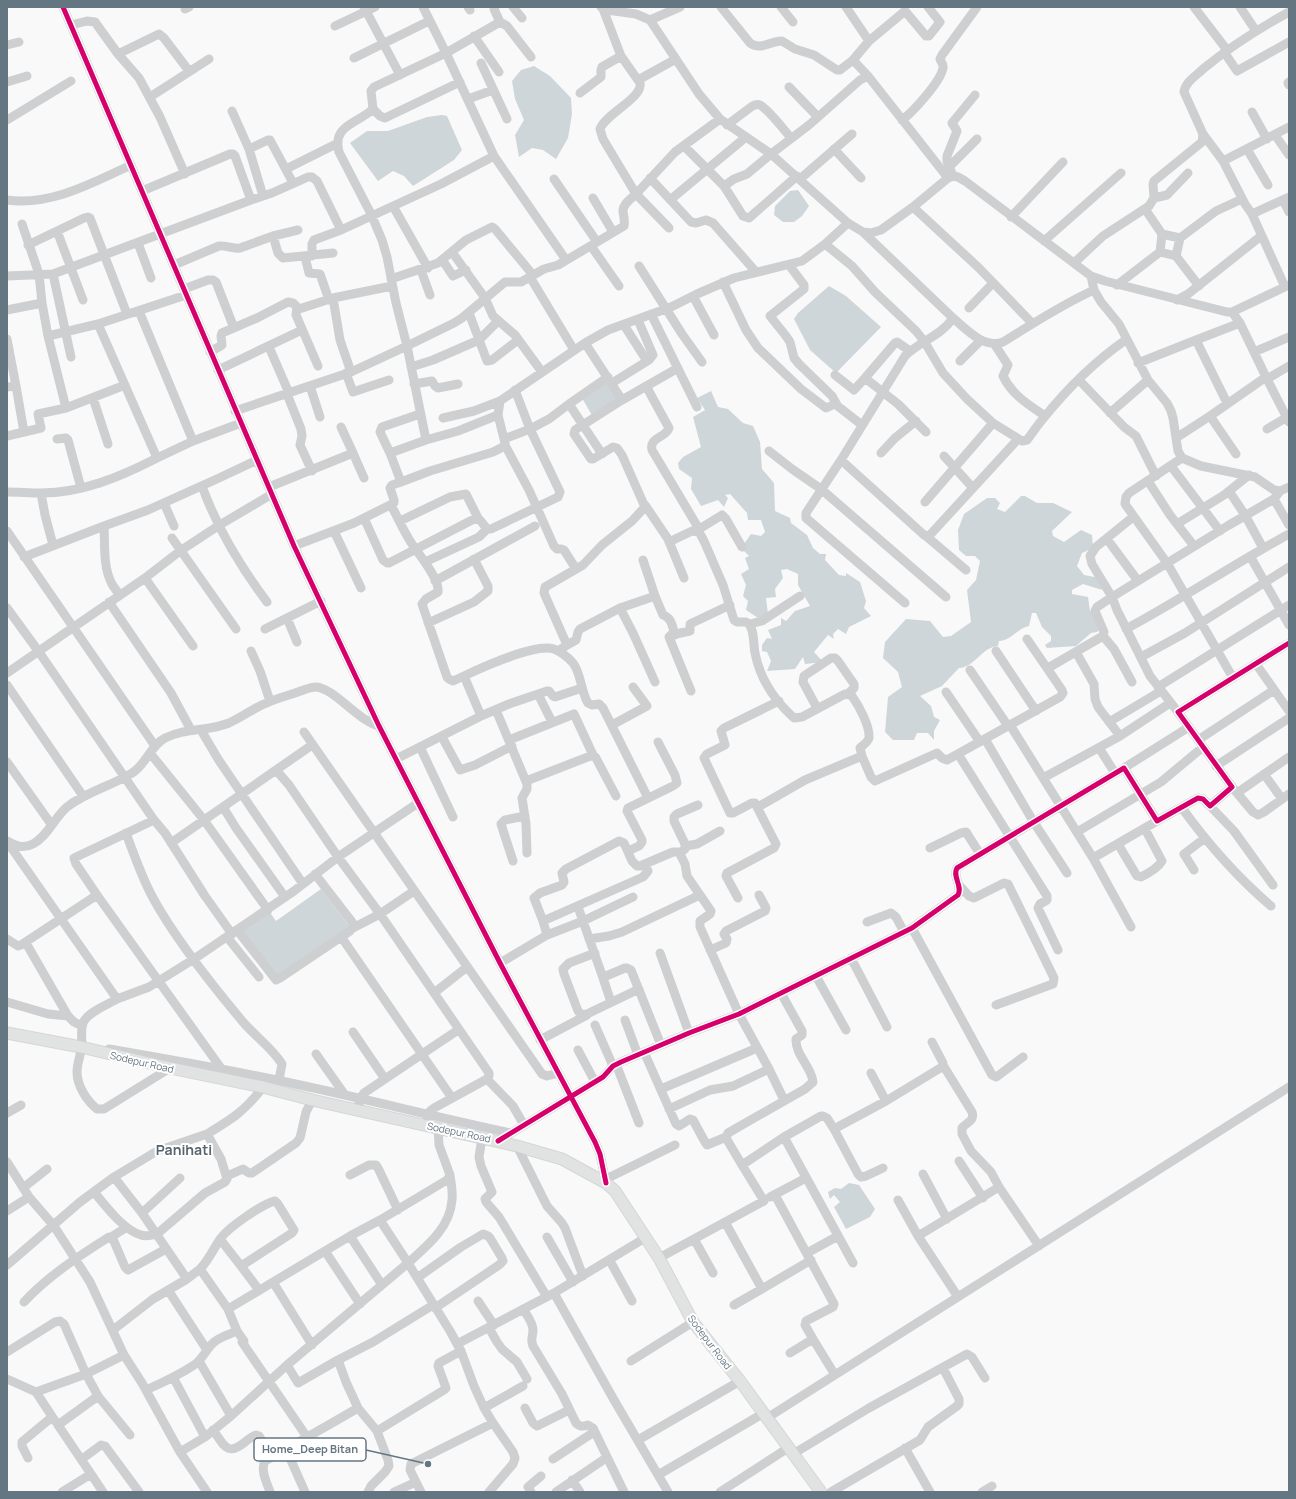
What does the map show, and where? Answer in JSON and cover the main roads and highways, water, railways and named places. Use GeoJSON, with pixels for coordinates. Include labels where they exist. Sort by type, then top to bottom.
{"type":"FeatureCollection","features":[{"type":"Feature","properties":{"kind":"main road","name":"Sodepur Road"},"geometry":{"type":"LineString","coordinates":[[7,1033],[81,1046],[170,1068],[263,1087],[361,1111],[427,1120],[438,1128],[498,1141],[562,1159],[605,1181],[615,1191],[659,1258],[693,1322],[740,1381],[821,1492]]}},
{"type":"Feature","properties":{"kind":"place","name":"Home_Deep Bitan"},"geometry":{"type":"Point","coordinates":[428,1464]}},
{"type":"Feature","properties":{"kind":"district","name":"Panihati"},"geometry":{"type":"Point","coordinates":[184,1149]}}]}
